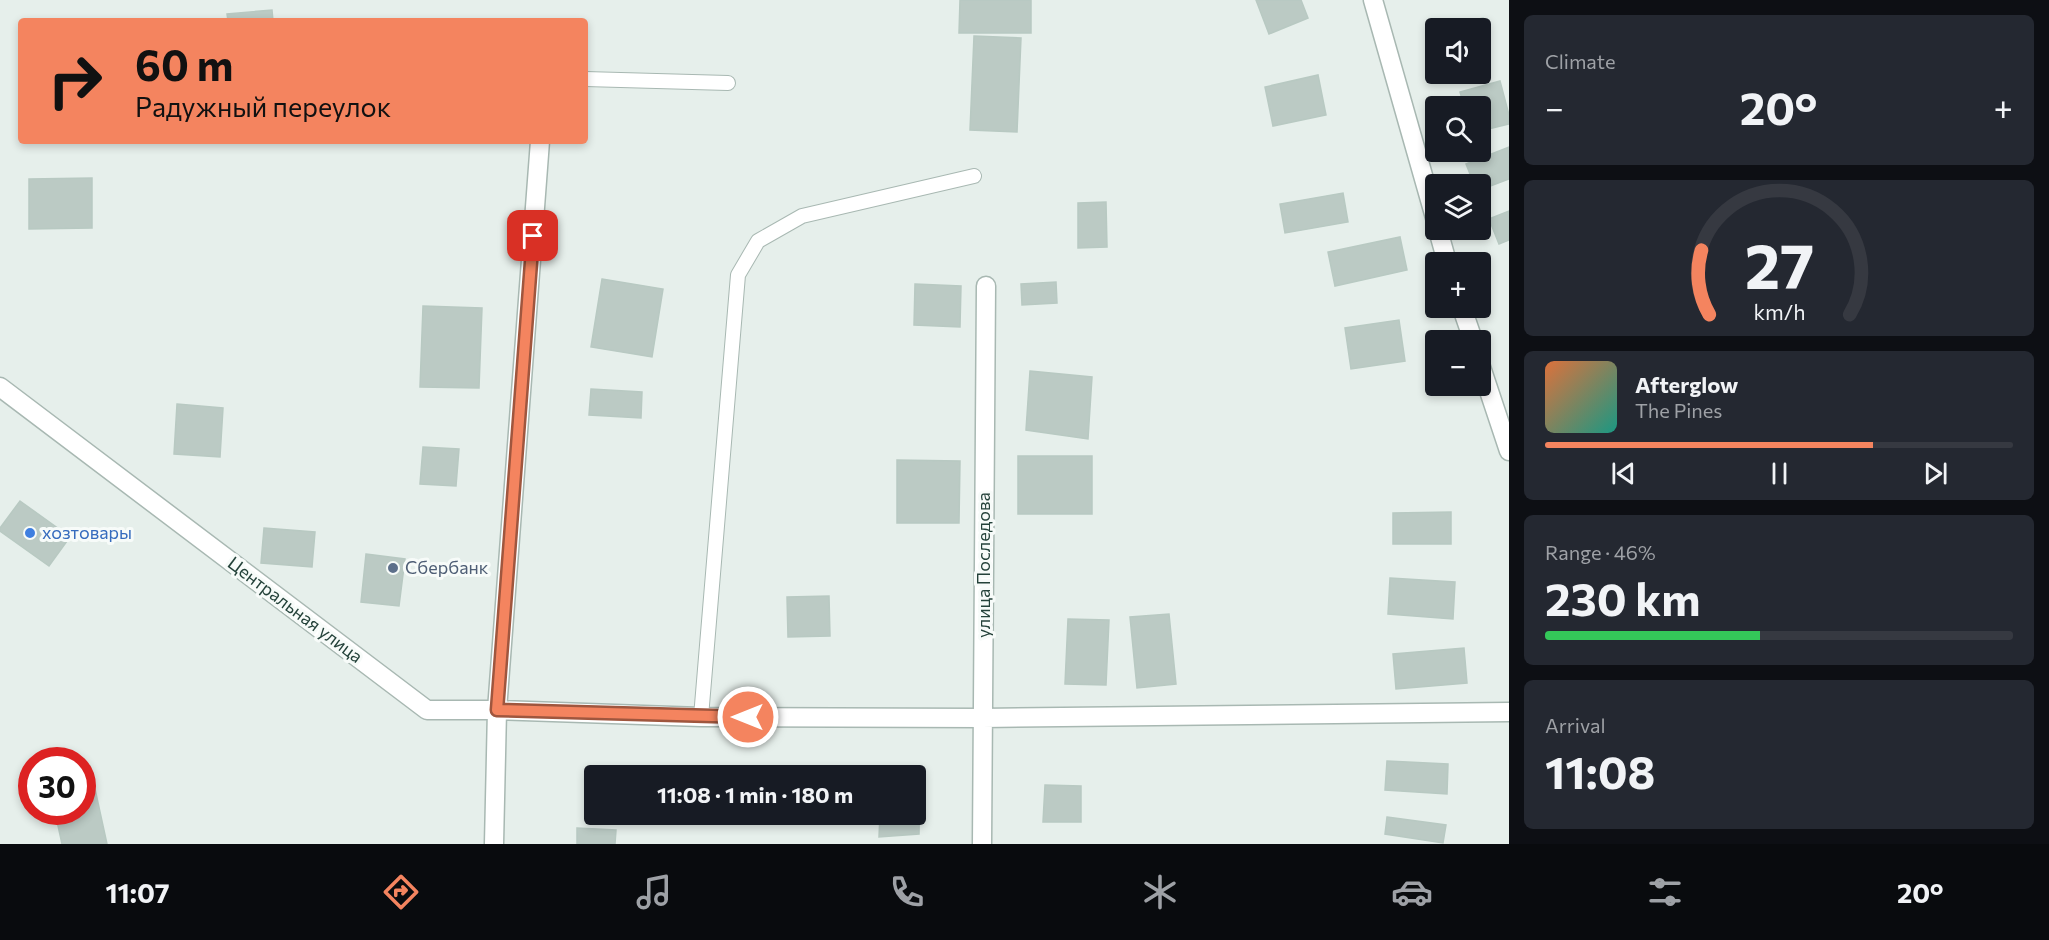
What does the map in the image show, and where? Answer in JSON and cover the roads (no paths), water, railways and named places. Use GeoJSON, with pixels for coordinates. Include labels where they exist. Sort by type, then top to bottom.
{"type":"FeatureCollection","features":[{"type":"Feature","properties":{"kind":"street"},"geometry":{"type":"LineString","coordinates":[[1373,0],[1425,182]]}},
{"type":"Feature","properties":{"kind":"street"},"geometry":{"type":"LineString","coordinates":[[494,844],[497,710],[540,144]]}},
{"type":"Feature","properties":{"kind":"street","name":"улица Последова"},"geometry":{"type":"LineString","coordinates":[[982,844],[986,286]]}},
{"type":"Feature","properties":{"kind":"street","name":"Центральная улица"},"geometry":{"type":"LineString","coordinates":[[0,387],[427,710],[701,717],[983,718],[1509,712]]}},
{"type":"Feature","properties":{"kind":"street"},"geometry":{"type":"LineString","coordinates":[[1491,396],[1509,451]]}},
{"type":"Feature","properties":{"kind":"lane"},"geometry":{"type":"LineString","coordinates":[[588,79],[728,83]]}},
{"type":"Feature","properties":{"kind":"lane"},"geometry":{"type":"LineString","coordinates":[[701,717],[738,275],[758,241],[802,216],[974,176]]}},
{"type":"Feature","properties":{"kind":"place","name":"хозтовары"},"geometry":{"type":"Point","coordinates":[30,533]}},
{"type":"Feature","properties":{"kind":"place","name":"Сбербанк"},"geometry":{"type":"Point","coordinates":[393,568]}}]}
